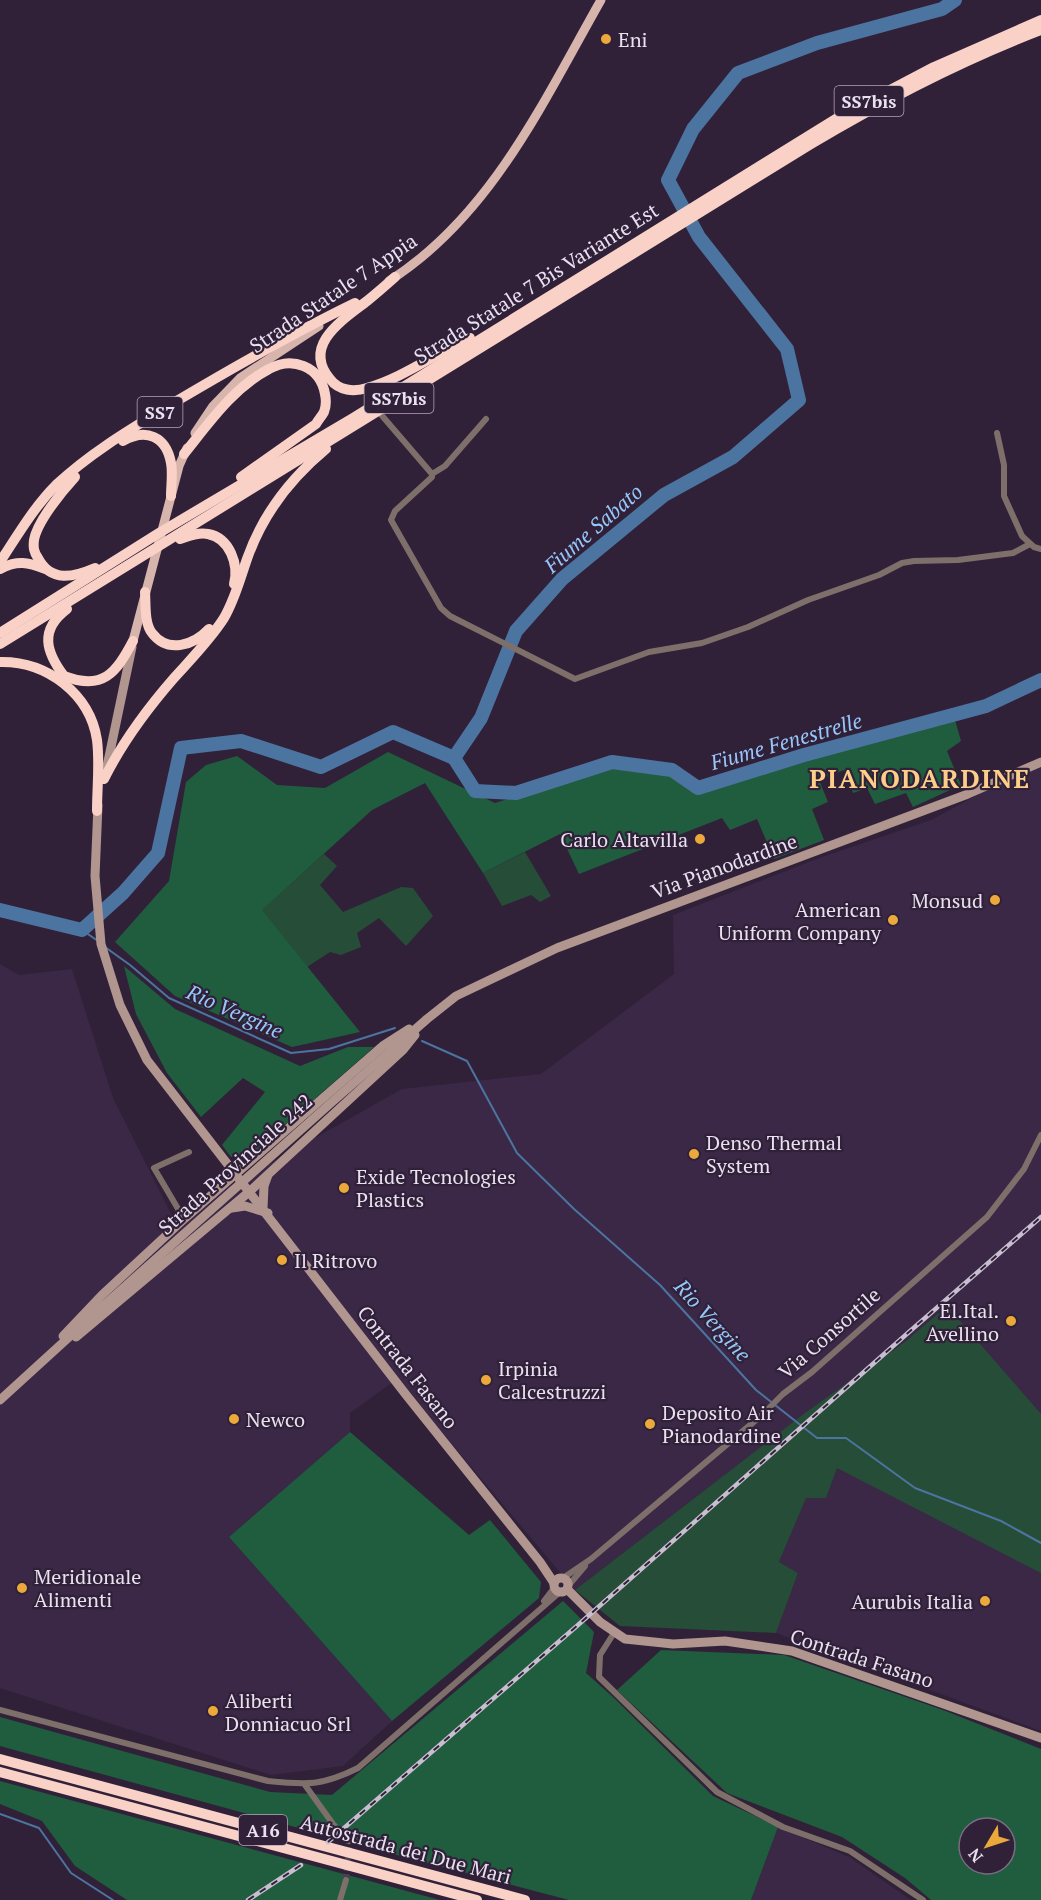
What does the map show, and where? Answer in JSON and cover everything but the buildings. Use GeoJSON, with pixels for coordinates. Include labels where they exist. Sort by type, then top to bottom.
{"type":"FeatureCollection","features":[{"type":"Feature","properties":{"kind":"highway","name":"Strada Statale 7 Bis Variante Est"},"geometry":{"type":"LineString","coordinates":[[0,633],[353,427],[839,117],[979,46],[1041,20]]}},
{"type":"Feature","properties":{"kind":"highway","name":"Strada Statale 7 Bis Variante Est"},"geometry":{"type":"LineString","coordinates":[[708,202],[895,96],[966,61],[1041,30]]}},
{"type":"Feature","properties":{"kind":"highway","name":"Strada Statale 7 Bis Variante Est"},"geometry":{"type":"LineString","coordinates":[[140,552],[159,533],[353,418],[521,312],[655,236]]}},
{"type":"Feature","properties":{"kind":"highway"},"geometry":{"type":"LineString","coordinates":[[395,277],[338,323],[325,338],[321,359],[324,370],[329,379],[341,388],[357,390],[388,381],[521,312]]}},
{"type":"Feature","properties":{"kind":"highway","name":"SS7"},"geometry":{"type":"LineString","coordinates":[[0,562],[30,517],[54,487],[79,465],[127,432],[212,380],[292,334],[355,303]]}},
{"type":"Feature","properties":{"kind":"highway"},"geometry":{"type":"LineString","coordinates":[[159,533],[316,424],[324,411],[323,384],[308,367],[296,363],[284,362],[268,369],[247,384],[217,412],[184,454]]}},
{"type":"Feature","properties":{"kind":"highway"},"geometry":{"type":"LineString","coordinates":[[104,779],[132,730],[203,646],[224,617],[257,535],[277,500],[322,452],[353,427]]}},
{"type":"Feature","properties":{"kind":"highway"},"geometry":{"type":"LineString","coordinates":[[46,569],[33,549],[34,538],[42,523],[66,486],[81,471],[116,444],[131,436],[141,434],[154,436],[163,443],[172,465],[171,496]]}},
{"type":"Feature","properties":{"kind":"highway","name":"SS7"},"geometry":{"type":"LineString","coordinates":[[0,644],[104,580],[140,552],[181,538],[210,534],[222,541],[233,556],[235,578],[232,591],[211,626],[202,636],[182,646],[171,645],[151,633],[147,620],[145,592]]}},
{"type":"Feature","properties":{"kind":"highway"},"geometry":{"type":"LineString","coordinates":[[0,569],[12,563],[29,562],[55,575],[72,577],[140,552]]}},
{"type":"Feature","properties":{"kind":"highway"},"geometry":{"type":"LineString","coordinates":[[104,580],[59,615],[50,627],[49,652],[53,661],[64,676],[87,682],[98,680],[111,674],[120,666],[133,641]]}},
{"type":"Feature","properties":{"kind":"highway"},"geometry":{"type":"LineString","coordinates":[[0,662],[26,664],[47,671],[77,697],[90,715],[97,741],[97,811]]}},
{"type":"Feature","properties":{"kind":"highway","name":"Autostrada dei Due Mari"},"geometry":{"type":"LineString","coordinates":[[0,1759],[525,1900]]}},
{"type":"Feature","properties":{"kind":"highway","name":"Autostrada dei Due Mari"},"geometry":{"type":"LineString","coordinates":[[0,1772],[477,1900]]}},
{"type":"Feature","properties":{"kind":"main road","name":"Strada Statale 7 Appia"},"geometry":{"type":"LineString","coordinates":[[171,496],[184,454],[213,405],[240,378],[395,277],[440,242],[472,209],[501,171],[601,0]]}},
{"type":"Feature","properties":{"kind":"main road","name":"SS7"},"geometry":{"type":"LineString","coordinates":[[133,641],[171,496]]}},
{"type":"Feature","properties":{"kind":"street"},"geometry":{"type":"LineString","coordinates":[[378,411],[432,474]]}},
{"type":"Feature","properties":{"kind":"street"},"geometry":{"type":"LineString","coordinates":[[486,419],[445,466],[432,474],[432,477],[395,511],[391,520],[441,608],[450,616],[575,679],[649,652],[702,643],[748,627],[808,600],[879,575],[902,563],[958,560],[1013,553],[1030,544]]}},
{"type":"Feature","properties":{"kind":"street"},"geometry":{"type":"LineString","coordinates":[[997,433],[1004,465],[1004,496],[1022,537],[1041,549]]}},
{"type":"Feature","properties":{"kind":"street","name":"Contrada Fasano"},"geometry":{"type":"LineString","coordinates":[[133,641],[97,811],[94,876],[101,944],[120,1005],[147,1060],[407,1396],[540,1562],[561,1586],[600,1622],[625,1639],[673,1644],[725,1641],[792,1651],[1041,1738]]}},
{"type":"Feature","properties":{"kind":"street","name":"Via Pianodardine"},"geometry":{"type":"LineString","coordinates":[[427,1019],[456,996],[557,948],[969,794],[1041,762]]}},
{"type":"Feature","properties":{"kind":"street"},"geometry":{"type":"LineString","coordinates":[[53,1351],[69,1328],[184,1219],[384,1045],[427,1019]]}},
{"type":"Feature","properties":{"kind":"street"},"geometry":{"type":"LineString","coordinates":[[0,1400],[53,1351],[82,1333],[230,1209],[403,1050],[427,1019]]}},
{"type":"Feature","properties":{"kind":"street","name":"Strada Provinciale 242"},"geometry":{"type":"LineString","coordinates":[[53,1351],[427,1019]]}},
{"type":"Feature","properties":{"kind":"street","name":"Via Consortile"},"geometry":{"type":"LineString","coordinates":[[0,1710],[268,1781],[305,1785],[336,1779],[358,1768],[537,1611],[591,1559],[769,1409],[767,1410],[783,1394],[812,1372],[987,1217],[1024,1169],[1041,1135]]}},
{"type":"Feature","properties":{"kind":"street"},"geometry":{"type":"LineString","coordinates":[[184,1219],[154,1168],[189,1152]]}},
{"type":"Feature","properties":{"kind":"street"},"geometry":{"type":"LineString","coordinates":[[220,1188],[223,1174],[221,1157],[237,1162],[249,1162]]}},
{"type":"Feature","properties":{"kind":"street"},"geometry":{"type":"LineString","coordinates":[[230,1209],[245,1206],[265,1211],[264,1186],[270,1171]]}},
{"type":"Feature","properties":{"kind":"street"},"geometry":{"type":"LineString","coordinates":[[614,1633],[600,1655],[599,1677],[717,1792],[783,1827],[850,1851],[923,1900]]}},
{"type":"Feature","properties":{"kind":"street"},"geometry":{"type":"LineString","coordinates":[[305,1785],[333,1824],[349,1841]]}},
{"type":"Feature","properties":{"kind":"street"},"geometry":{"type":"LineString","coordinates":[[340,1900],[346,1880]]}},
{"type":"Feature","properties":{"kind":"shaded area"},"geometry":{"type":"Polygon","coordinates":[[[1041,761],[1041,1731],[776,1633],[798,1573],[779,1562],[806,1497],[791,1424],[575,1590],[397,1379],[350,1413],[350,1432],[229,1537],[392,1721],[343,1766],[271,1775],[0,1688],[0,964],[19,975],[72,969],[113,1098],[173,1218],[402,1089],[541,1074],[674,974],[673,915],[822,857],[931,820],[1041,761]]]}},
{"type":"Feature","properties":{"kind":"shaded area"},"geometry":{"type":"Polygon","coordinates":[[[778,1827],[849,1857],[911,1900],[751,1900],[778,1827]]]}},
{"type":"Feature","properties":{"kind":"green space"},"geometry":{"type":"Polygon","coordinates":[[[955,720],[961,741],[947,751],[961,785],[913,807],[906,793],[875,804],[867,788],[853,793],[844,770],[819,780],[828,802],[812,809],[824,840],[774,859],[757,819],[730,830],[722,818],[579,874],[560,834],[483,873],[425,783],[372,810],[262,910],[360,1032],[292,1047],[175,996],[115,942],[169,881],[186,782],[206,765],[237,756],[277,785],[325,788],[388,752],[495,803],[612,766],[665,772],[696,791],[955,720]]]}},
{"type":"Feature","properties":{"kind":"green space"},"geometry":{"type":"Polygon","coordinates":[[[525,852],[551,896],[540,902],[531,895],[502,906],[483,873],[525,852]]]}},
{"type":"Feature","properties":{"kind":"green space"},"geometry":{"type":"Polygon","coordinates":[[[324,854],[337,866],[320,885],[343,912],[401,887],[413,888],[433,916],[406,946],[379,918],[357,933],[361,947],[341,955],[330,952],[307,967],[261,910],[324,854]]]}},
{"type":"Feature","properties":{"kind":"green space"},"geometry":{"type":"Polygon","coordinates":[[[124,966],[175,1009],[300,1066],[348,1047],[374,1047],[249,1156],[231,1157],[222,1145],[265,1092],[243,1078],[201,1117],[167,1073],[136,1014],[124,966]]]}},
{"type":"Feature","properties":{"kind":"green space"},"geometry":{"type":"Polygon","coordinates":[[[947,1306],[1041,1414],[1041,1573],[837,1468],[826,1498],[806,1498],[779,1562],[798,1573],[776,1633],[620,1626],[575,1590],[805,1413],[906,1341],[947,1306]]]}},
{"type":"Feature","properties":{"kind":"green space"},"geometry":{"type":"Polygon","coordinates":[[[350,1432],[469,1535],[490,1520],[541,1582],[539,1598],[392,1721],[229,1537],[350,1432]]]}},
{"type":"Feature","properties":{"kind":"green space"},"geometry":{"type":"Polygon","coordinates":[[[563,1601],[594,1632],[586,1673],[713,1796],[778,1827],[751,1900],[569,1900],[0,1746],[0,1717],[270,1792],[332,1795],[563,1601]]]}},
{"type":"Feature","properties":{"kind":"green space"},"geometry":{"type":"Polygon","coordinates":[[[661,1650],[784,1655],[943,1710],[1041,1749],[1041,1900],[931,1900],[905,1878],[842,1837],[727,1793],[617,1690],[661,1650]]]}},
{"type":"Feature","properties":{"kind":"green space"},"geometry":{"type":"Polygon","coordinates":[[[0,1781],[440,1900],[127,1900],[75,1866],[42,1821],[0,1804],[0,1781]]]}},
{"type":"Feature","properties":{"kind":"waterway","name":"Fiume Sabato"},"geometry":{"type":"LineString","coordinates":[[0,910],[82,930],[123,893],[158,853],[181,748],[241,741],[321,767],[393,732],[454,758],[481,718],[516,631],[562,579],[664,495],[733,457],[799,400],[787,349],[699,237],[668,180],[693,129],[738,73],[817,43],[942,9],[955,0]]}},
{"type":"Feature","properties":{"kind":"waterway","name":"Fiume Fenestrelle"},"geometry":{"type":"LineString","coordinates":[[454,758],[475,791],[516,793],[612,762],[672,770],[698,788],[804,755],[986,706],[1041,680]]}},
{"type":"Feature","properties":{"kind":"waterway","name":"Rio Vergine"},"geometry":{"type":"LineString","coordinates":[[82,930],[98,941]]}},
{"type":"Feature","properties":{"kind":"waterway","name":"Rio Vergine"},"geometry":{"type":"LineString","coordinates":[[105,947],[169,998],[291,1053],[329,1049],[395,1028]]}},
{"type":"Feature","properties":{"kind":"waterway","name":"Rio Vergine"},"geometry":{"type":"LineString","coordinates":[[422,1041],[467,1061],[517,1153],[574,1209],[660,1285],[756,1390],[817,1438],[846,1438],[915,1488],[1001,1521],[1041,1543]]}},
{"type":"Feature","properties":{"kind":"waterway"},"geometry":{"type":"LineString","coordinates":[[0,1814],[39,1828],[71,1873],[113,1900]]}},
{"type":"Feature","properties":{"kind":"tunnel"},"geometry":{"type":"LineString","coordinates":[[346,1880],[349,1841]]}},
{"type":"Feature","properties":{"kind":"railway"},"geometry":{"type":"LineString","coordinates":[[328,1842],[1041,1217]]}},
{"type":"Feature","properties":{"kind":"railway"},"geometry":{"type":"LineString","coordinates":[[248,1900],[301,1865]]}},
{"type":"Feature","properties":{"kind":"place","name":"Eni"},"geometry":{"type":"Point","coordinates":[606,39]}},
{"type":"Feature","properties":{"kind":"place","name":"Carlo Altavilla"},"geometry":{"type":"Point","coordinates":[700,839]}},
{"type":"Feature","properties":{"kind":"place","name":"Monsud"},"geometry":{"type":"Point","coordinates":[995,900]}},
{"type":"Feature","properties":{"kind":"place","name":"American Uniform Company"},"geometry":{"type":"Point","coordinates":[893,920]}},
{"type":"Feature","properties":{"kind":"place","name":"Denso Thermal System"},"geometry":{"type":"Point","coordinates":[694,1154]}},
{"type":"Feature","properties":{"kind":"place","name":"Exide Tecnologies Plastics"},"geometry":{"type":"Point","coordinates":[344,1188]}},
{"type":"Feature","properties":{"kind":"place","name":"Il Ritrovo"},"geometry":{"type":"Point","coordinates":[282,1260]}},
{"type":"Feature","properties":{"kind":"place","name":"El.Ital. Avellino"},"geometry":{"type":"Point","coordinates":[1011,1321]}},
{"type":"Feature","properties":{"kind":"place","name":"Irpinia Calcestruzzi"},"geometry":{"type":"Point","coordinates":[486,1380]}},
{"type":"Feature","properties":{"kind":"place","name":"Newco"},"geometry":{"type":"Point","coordinates":[234,1419]}},
{"type":"Feature","properties":{"kind":"place","name":"Deposito Air Pianodardine"},"geometry":{"type":"Point","coordinates":[650,1424]}},
{"type":"Feature","properties":{"kind":"place","name":"Meridionale Alimenti"},"geometry":{"type":"Point","coordinates":[22,1588]}},
{"type":"Feature","properties":{"kind":"place","name":"Aurubis Italia"},"geometry":{"type":"Point","coordinates":[985,1601]}},
{"type":"Feature","properties":{"kind":"place","name":"Aliberti Donniacuo Srl"},"geometry":{"type":"Point","coordinates":[213,1711]}},
{"type":"Feature","properties":{"kind":"district","name":"PIANODARDINE"},"geometry":{"type":"Point","coordinates":[920,778]}}]}
